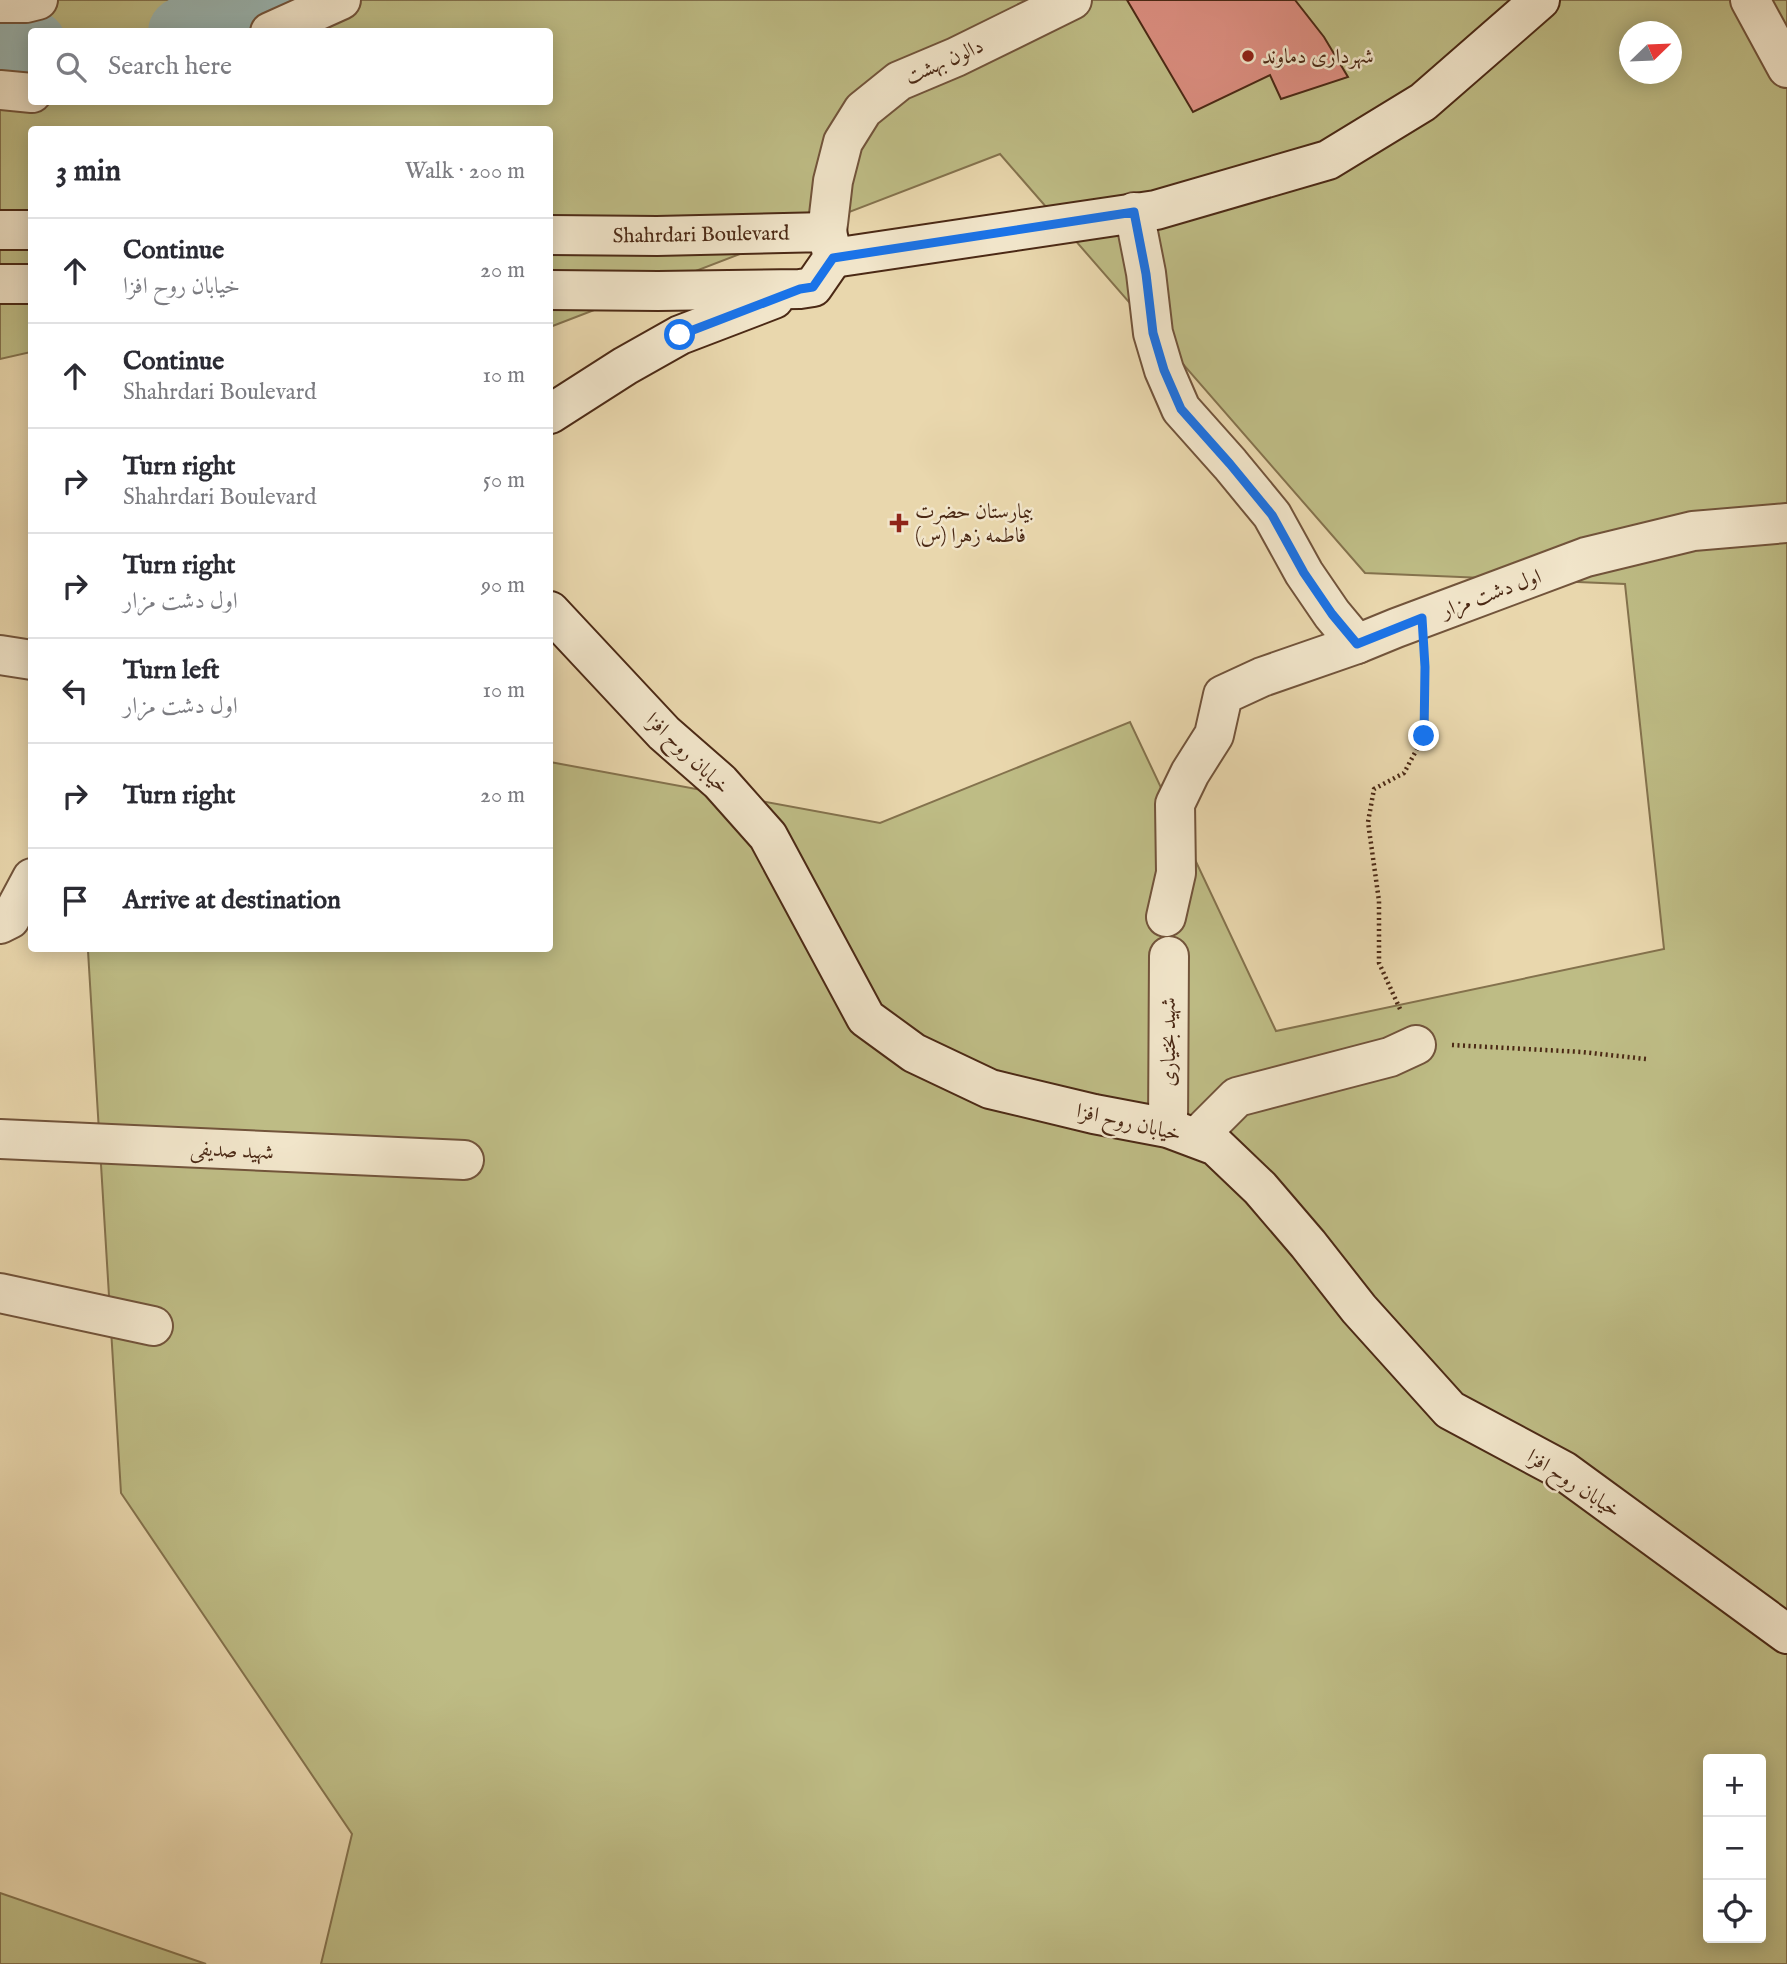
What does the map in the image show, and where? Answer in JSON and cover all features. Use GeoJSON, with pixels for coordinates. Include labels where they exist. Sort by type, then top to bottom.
{"type":"FeatureCollection","features":[{"type":"Feature","properties":{"kind":"street"},"geometry":{"type":"LineString","coordinates":[[0,3],[38,0]]}},
{"type":"Feature","properties":{"kind":"street"},"geometry":{"type":"LineString","coordinates":[[279,28],[341,0]]}},
{"type":"Feature","properties":{"kind":"street","name":"دالون بهشت"},"geometry":{"type":"LineString","coordinates":[[830,245],[833,181],[843,142],[863,110],[899,81],[956,57],[1072,0]]}},
{"type":"Feature","properties":{"kind":"street","name":"Shahrdari Boulevard"},"geometry":{"type":"LineString","coordinates":[[553,235],[657,236],[830,245],[1156,209],[1328,160],[1423,102],[1540,0]]}},
{"type":"Feature","properties":{"kind":"street"},"geometry":{"type":"LineString","coordinates":[[1750,0],[1787,68]]}},
{"type":"Feature","properties":{"kind":"street"},"geometry":{"type":"LineString","coordinates":[[0,90],[28,93]]}},
{"type":"Feature","properties":{"kind":"street"},"geometry":{"type":"LineString","coordinates":[[1134,212],[1146,274],[1153,333],[1164,370],[1181,409],[1272,515],[1304,573],[1357,644]]}},
{"type":"Feature","properties":{"kind":"street"},"geometry":{"type":"LineString","coordinates":[[0,230],[28,230]]}},
{"type":"Feature","properties":{"kind":"street"},"geometry":{"type":"LineString","coordinates":[[553,290],[657,291],[813,287],[830,245]]}},
{"type":"Feature","properties":{"kind":"street"},"geometry":{"type":"LineString","coordinates":[[0,284],[28,284]]}},
{"type":"Feature","properties":{"kind":"street"},"geometry":{"type":"LineString","coordinates":[[553,412],[680,335],[800,289]]}},
{"type":"Feature","properties":{"kind":"street","name":"اول دشت مزار"},"geometry":{"type":"LineString","coordinates":[[1166,916],[1176,873],[1175,804],[1214,735],[1223,695],[1262,677],[1586,557],[1693,531],[1787,523]]}},
{"type":"Feature","properties":{"kind":"street","name":"خیابان روح افزا"},"geometry":{"type":"LineString","coordinates":[[553,614],[664,733],[720,782],[768,836],[866,1018],[914,1053],[989,1089],[1182,1133],[1216,1146],[1260,1188],[1359,1309],[1450,1410],[1564,1471],[1787,1634]]}},
{"type":"Feature","properties":{"kind":"street"},"geometry":{"type":"LineString","coordinates":[[0,655],[28,659]]}},
{"type":"Feature","properties":{"kind":"street"},"geometry":{"type":"LineString","coordinates":[[0,924],[10,919],[28,885]]}},
{"type":"Feature","properties":{"kind":"street","name":"شهید بختیاری"},"geometry":{"type":"LineString","coordinates":[[1169,956],[1182,1133]]}},
{"type":"Feature","properties":{"kind":"street"},"geometry":{"type":"LineString","coordinates":[[1182,1133],[1237,1097],[1390,1057],[1416,1045]]}},
{"type":"Feature","properties":{"kind":"street","name":"شهید صدیفی"},"geometry":{"type":"LineString","coordinates":[[0,1139],[464,1160]]}},
{"type":"Feature","properties":{"kind":"street"},"geometry":{"type":"LineString","coordinates":[[0,1293],[153,1326]]}},
{"type":"Feature","properties":{"kind":"path"},"geometry":{"type":"LineString","coordinates":[[1422,618],[1425,667],[1424,736],[1404,774],[1374,789],[1367,822],[1379,901],[1379,963],[1416,1045],[1530,1048],[1646,1059]]}},
{"type":"Feature","properties":{"kind":"shaded area"},"geometry":{"type":"Polygon","coordinates":[[[0,0],[1787,0],[1787,1964],[321,1964],[352,1834],[121,1493],[88,952],[553,952],[553,763],[880,823],[1130,722],[1276,1031],[1664,949],[1625,584],[1365,573],[1000,154],[553,326],[553,126],[28,126],[28,353],[0,359],[0,0]]]}},
{"type":"Feature","properties":{"kind":"shaded area"},"geometry":{"type":"Polygon","coordinates":[[[0,1893],[206,1964],[0,1964],[0,1893]]]}},
{"type":"Feature","properties":{"kind":"building","name":"شهرداری دماوند"},"geometry":{"type":"Polygon","coordinates":[[[1127,0],[1295,0],[1324,37],[1348,77],[1281,99],[1270,75],[1193,112],[1127,0]]]}},
{"type":"Feature","properties":{"kind":"waterway"},"geometry":{"type":"LineString","coordinates":[[192,28],[257,0]]}},
{"type":"Feature","properties":{"kind":"waterway"},"geometry":{"type":"LineString","coordinates":[[0,47],[28,45]]}},
{"type":"Feature","properties":{"kind":"place","name":"شهرداری دماوند"},"geometry":{"type":"Point","coordinates":[1248,56]}},
{"type":"Feature","properties":{"kind":"place","name":"بیمارستان حضرت فاطمه زهرا (س)"},"geometry":{"type":"Point","coordinates":[899,523]}},
{"type":"Feature","properties":{"kind":"route"},"geometry":{"type":"LineString","coordinates":[[680,335],[800,289],[813,287],[833,258],[1134,212],[1146,274],[1153,333],[1164,370],[1181,409],[1272,515],[1304,573],[1357,644],[1422,618],[1425,667],[1424,736]]}}]}
